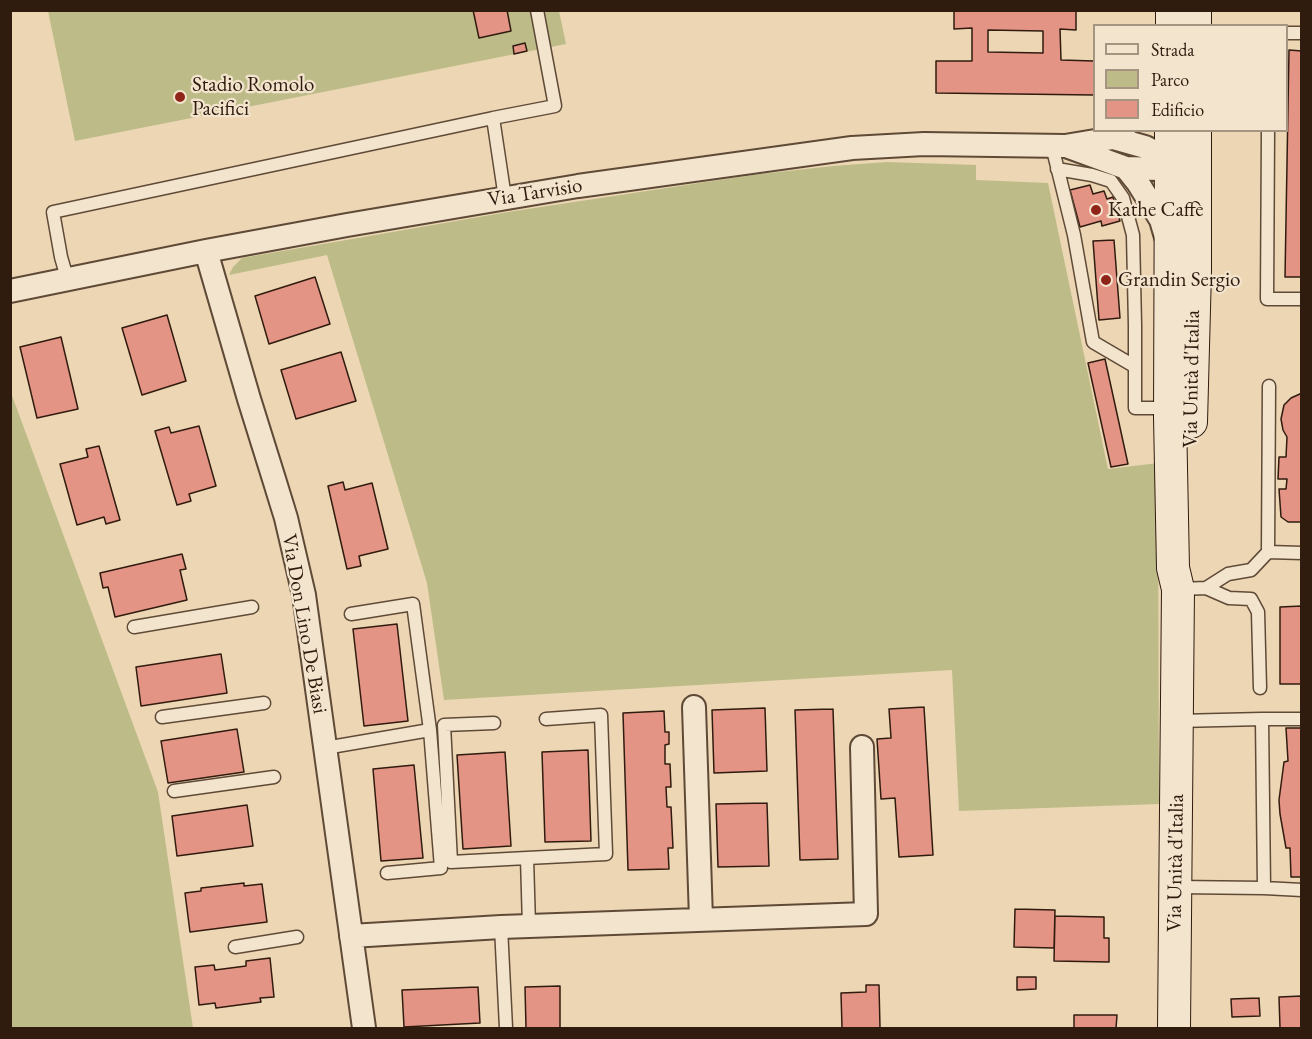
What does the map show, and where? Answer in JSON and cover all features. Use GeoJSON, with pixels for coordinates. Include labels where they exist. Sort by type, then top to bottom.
{"type":"FeatureCollection","features":[{"type":"Feature","properties":{"kind":"main road","name":"Via Unità d'Italia"},"geometry":{"type":"LineString","coordinates":[[1182,153],[1171,255],[1170,408],[1173,568],[1192,589]]}},
{"type":"Feature","properties":{"kind":"main road","name":"Via Unità d'Italia"},"geometry":{"type":"LineString","coordinates":[[1174,1029],[1178,721],[1192,589],[1187,567],[1195,271],[1182,153]]}},
{"type":"Feature","properties":{"kind":"street","name":"Via Tarvisio"},"geometry":{"type":"LineString","coordinates":[[10,291],[206,251],[505,198],[589,184],[852,148],[924,144],[1058,146],[1119,134],[1144,147],[1182,153]]}},
{"type":"Feature","properties":{"kind":"street","name":"Via Tarvisio"},"geometry":{"type":"LineString","coordinates":[[1058,146],[1126,168],[1159,169],[1182,153]]}},
{"type":"Feature","properties":{"kind":"street"},"geometry":{"type":"LineString","coordinates":[[1126,168],[1161,220],[1171,255]]}},
{"type":"Feature","properties":{"kind":"street","name":"Via Don Lino De Biasi"},"geometry":{"type":"LineString","coordinates":[[206,251],[274,479],[304,596],[364,1029]]}},
{"type":"Feature","properties":{"kind":"street"},"geometry":{"type":"LineString","coordinates":[[694,707],[701,919]]}},
{"type":"Feature","properties":{"kind":"street"},"geometry":{"type":"LineString","coordinates":[[351,936],[501,927],[866,914],[862,747]]}},
{"type":"Feature","properties":{"kind":"lane"},"geometry":{"type":"LineString","coordinates":[[67,278],[53,212],[555,106],[537,10]]}},
{"type":"Feature","properties":{"kind":"lane"},"geometry":{"type":"LineString","coordinates":[[493,118],[505,198]]}},
{"type":"Feature","properties":{"kind":"lane"},"geometry":{"type":"LineString","coordinates":[[1268,132],[1267,299],[1302,298]]}},
{"type":"Feature","properties":{"kind":"lane"},"geometry":{"type":"LineString","coordinates":[[1058,146],[1057,169],[1074,235],[1093,342],[1134,366]]}},
{"type":"Feature","properties":{"kind":"lane"},"geometry":{"type":"LineString","coordinates":[[1057,169],[1092,174],[1111,181],[1123,198],[1133,235],[1135,408],[1170,408]]}},
{"type":"Feature","properties":{"kind":"lane"},"geometry":{"type":"LineString","coordinates":[[1192,589],[1228,574],[1251,570],[1268,552],[1269,386]]}},
{"type":"Feature","properties":{"kind":"lane"},"geometry":{"type":"LineString","coordinates":[[1268,552],[1302,553]]}},
{"type":"Feature","properties":{"kind":"lane"},"geometry":{"type":"LineString","coordinates":[[1192,589],[1229,598],[1251,599],[1258,612],[1260,688]]}},
{"type":"Feature","properties":{"kind":"lane"},"geometry":{"type":"LineString","coordinates":[[351,614],[413,604],[430,730],[441,868],[387,873]]}},
{"type":"Feature","properties":{"kind":"lane"},"geometry":{"type":"LineString","coordinates":[[134,627],[252,608]]}},
{"type":"Feature","properties":{"kind":"lane"},"geometry":{"type":"LineString","coordinates":[[162,717],[264,703]]}},
{"type":"Feature","properties":{"kind":"lane"},"geometry":{"type":"LineString","coordinates":[[494,723],[444,725],[451,862],[606,854],[601,716],[546,719]]}},
{"type":"Feature","properties":{"kind":"lane"},"geometry":{"type":"LineString","coordinates":[[1262,719],[1264,888]]}},
{"type":"Feature","properties":{"kind":"lane"},"geometry":{"type":"LineString","coordinates":[[1178,721],[1302,719]]}},
{"type":"Feature","properties":{"kind":"lane"},"geometry":{"type":"LineString","coordinates":[[325,748],[430,730]]}},
{"type":"Feature","properties":{"kind":"lane"},"geometry":{"type":"LineString","coordinates":[[174,791],[274,777]]}},
{"type":"Feature","properties":{"kind":"lane"},"geometry":{"type":"LineString","coordinates":[[527,858],[529,926]]}},
{"type":"Feature","properties":{"kind":"lane"},"geometry":{"type":"LineString","coordinates":[[1175,888],[1302,890]]}},
{"type":"Feature","properties":{"kind":"lane"},"geometry":{"type":"LineString","coordinates":[[501,927],[506,1029]]}},
{"type":"Feature","properties":{"kind":"lane"},"geometry":{"type":"LineString","coordinates":[[235,947],[297,937]]}},
{"type":"Feature","properties":{"kind":"green space","name":"Stadio Romolo Pacifici"},"geometry":{"type":"Polygon","coordinates":[[[48,11],[559,11],[566,44],[75,141],[48,11]]]}},
{"type":"Feature","properties":{"kind":"green space"},"geometry":{"type":"Polygon","coordinates":[[[887,162],[976,165],[976,180],[1048,183],[1108,469],[1158,463],[1159,804],[959,811],[952,670],[444,700],[427,583],[327,255],[229,275],[242,258],[508,212],[752,175],[887,162]]]}},
{"type":"Feature","properties":{"kind":"green space"},"geometry":{"type":"Polygon","coordinates":[[[10,390],[158,792],[193,1028],[11,1028],[10,390]]]}},
{"type":"Feature","properties":{"kind":"building"},"geometry":{"type":"Polygon","coordinates":[[[473,10],[507,10],[511,31],[479,38],[473,10]]]}},
{"type":"Feature","properties":{"kind":"building"},"geometry":{"type":"Polygon","coordinates":[[[954,10],[1076,10],[1076,30],[1060,29],[1061,60],[1093,61],[1093,95],[936,93],[936,61],[972,61],[972,28],[954,29],[954,10]],[[988,30],[988,52],[1043,53],[1043,31],[988,30]]]}},
{"type":"Feature","properties":{"kind":"building"},"geometry":{"type":"Polygon","coordinates":[[[525,43],[527,51],[514,54],[513,46],[525,43]]]}},
{"type":"Feature","properties":{"kind":"building"},"geometry":{"type":"Polygon","coordinates":[[[1289,50],[1302,51],[1302,277],[1285,277],[1289,50]]]}},
{"type":"Feature","properties":{"kind":"building","name":"Kathe Caffè"},"geometry":{"type":"Polygon","coordinates":[[[1090,185],[1093,194],[1104,191],[1107,199],[1113,197],[1120,221],[1102,226],[1101,221],[1080,227],[1070,190],[1090,185]]]}},
{"type":"Feature","properties":{"kind":"building","name":"Grandin Sergio"},"geometry":{"type":"Polygon","coordinates":[[[1114,240],[1120,318],[1099,320],[1093,241],[1114,240]]]}},
{"type":"Feature","properties":{"kind":"building"},"geometry":{"type":"Polygon","coordinates":[[[315,277],[330,324],[269,344],[255,296],[315,277]]]}},
{"type":"Feature","properties":{"kind":"building"},"geometry":{"type":"Polygon","coordinates":[[[167,315],[186,381],[142,395],[122,328],[167,315]]]}},
{"type":"Feature","properties":{"kind":"building"},"geometry":{"type":"Polygon","coordinates":[[[61,337],[78,409],[37,418],[20,347],[61,337]]]}},
{"type":"Feature","properties":{"kind":"building"},"geometry":{"type":"Polygon","coordinates":[[[341,352],[356,401],[296,419],[281,370],[341,352]]]}},
{"type":"Feature","properties":{"kind":"building"},"geometry":{"type":"Polygon","coordinates":[[[1105,359],[1128,464],[1111,467],[1088,363],[1105,359]]]}},
{"type":"Feature","properties":{"kind":"building"},"geometry":{"type":"Polygon","coordinates":[[[1302,393],[1302,522],[1288,522],[1281,517],[1279,489],[1286,489],[1287,479],[1278,479],[1279,457],[1286,457],[1287,437],[1281,419],[1284,405],[1291,398],[1302,393]]]}},
{"type":"Feature","properties":{"kind":"building"},"geometry":{"type":"Polygon","coordinates":[[[199,426],[216,486],[189,494],[191,501],[177,505],[155,431],[169,427],[171,433],[199,426]]]}},
{"type":"Feature","properties":{"kind":"building"},"geometry":{"type":"Polygon","coordinates":[[[99,446],[120,520],[106,524],[104,517],[77,525],[60,464],[88,457],[86,449],[99,446]]]}},
{"type":"Feature","properties":{"kind":"building"},"geometry":{"type":"Polygon","coordinates":[[[343,482],[345,490],[372,483],[388,549],[359,556],[361,566],[347,569],[328,486],[343,482]]]}},
{"type":"Feature","properties":{"kind":"building"},"geometry":{"type":"Polygon","coordinates":[[[182,554],[186,569],[180,570],[187,600],[115,617],[108,587],[103,588],[100,573],[182,554]]]}},
{"type":"Feature","properties":{"kind":"building"},"geometry":{"type":"Polygon","coordinates":[[[1302,606],[1302,684],[1280,684],[1280,607],[1302,606]]]}},
{"type":"Feature","properties":{"kind":"building"},"geometry":{"type":"Polygon","coordinates":[[[397,624],[408,721],[364,726],[353,629],[397,624]]]}},
{"type":"Feature","properties":{"kind":"building"},"geometry":{"type":"Polygon","coordinates":[[[221,654],[227,693],[141,706],[136,667],[221,654]]]}},
{"type":"Feature","properties":{"kind":"building"},"geometry":{"type":"Polygon","coordinates":[[[924,707],[933,855],[899,857],[895,798],[881,799],[877,739],[891,738],[889,709],[924,707]]]}},
{"type":"Feature","properties":{"kind":"building"},"geometry":{"type":"Polygon","coordinates":[[[765,708],[767,771],[714,773],[712,710],[765,708]]]}},
{"type":"Feature","properties":{"kind":"building"},"geometry":{"type":"Polygon","coordinates":[[[833,709],[838,859],[800,860],[795,710],[833,709]]]}},
{"type":"Feature","properties":{"kind":"building"},"geometry":{"type":"Polygon","coordinates":[[[664,711],[665,732],[669,732],[669,744],[665,745],[665,764],[670,764],[671,787],[666,787],[667,807],[671,807],[673,848],[668,848],[669,869],[628,870],[623,713],[664,711]]]}},
{"type":"Feature","properties":{"kind":"building"},"geometry":{"type":"Polygon","coordinates":[[[1286,728],[1302,728],[1302,877],[1291,877],[1290,848],[1286,848],[1280,814],[1279,800],[1284,762],[1288,761],[1286,728]]]}},
{"type":"Feature","properties":{"kind":"building"},"geometry":{"type":"Polygon","coordinates":[[[237,729],[244,772],[168,783],[161,741],[237,729]]]}},
{"type":"Feature","properties":{"kind":"building"},"geometry":{"type":"Polygon","coordinates":[[[588,750],[591,841],[545,842],[542,752],[588,750]]]}},
{"type":"Feature","properties":{"kind":"building"},"geometry":{"type":"Polygon","coordinates":[[[505,752],[511,846],[463,849],[457,755],[505,752]]]}},
{"type":"Feature","properties":{"kind":"building"},"geometry":{"type":"Polygon","coordinates":[[[414,765],[423,858],[381,861],[373,769],[414,765]]]}},
{"type":"Feature","properties":{"kind":"building"},"geometry":{"type":"Polygon","coordinates":[[[767,803],[769,866],[718,867],[716,804],[767,803]]]}},
{"type":"Feature","properties":{"kind":"building"},"geometry":{"type":"Polygon","coordinates":[[[247,805],[253,846],[177,856],[172,816],[247,805]]]}},
{"type":"Feature","properties":{"kind":"building"},"geometry":{"type":"Polygon","coordinates":[[[244,883],[244,886],[262,884],[267,922],[190,932],[185,893],[201,891],[201,888],[244,883]]]}},
{"type":"Feature","properties":{"kind":"building"},"geometry":{"type":"Polygon","coordinates":[[[1015,909],[1055,910],[1054,948],[1014,947],[1015,909]]]}},
{"type":"Feature","properties":{"kind":"building"},"geometry":{"type":"Polygon","coordinates":[[[1055,916],[1104,917],[1104,938],[1109,938],[1109,962],[1054,961],[1055,916]]]}},
{"type":"Feature","properties":{"kind":"building"},"geometry":{"type":"Polygon","coordinates":[[[270,958],[274,997],[260,998],[261,1002],[216,1008],[215,1003],[199,1005],[195,967],[214,965],[215,970],[246,966],[246,961],[270,958]]]}},
{"type":"Feature","properties":{"kind":"building"},"geometry":{"type":"Polygon","coordinates":[[[1017,977],[1036,977],[1036,989],[1017,990],[1017,977]]]}},
{"type":"Feature","properties":{"kind":"building"},"geometry":{"type":"Polygon","coordinates":[[[866,985],[879,985],[880,1028],[842,1028],[841,993],[866,992],[866,985]]]}},
{"type":"Feature","properties":{"kind":"building"},"geometry":{"type":"Polygon","coordinates":[[[560,986],[560,1028],[526,1028],[525,987],[560,986]]]}},
{"type":"Feature","properties":{"kind":"building"},"geometry":{"type":"Polygon","coordinates":[[[478,987],[480,1023],[404,1027],[402,990],[478,987]]]}},
{"type":"Feature","properties":{"kind":"building"},"geometry":{"type":"Polygon","coordinates":[[[1302,996],[1302,1028],[1280,1028],[1279,997],[1302,996]]]}},
{"type":"Feature","properties":{"kind":"building"},"geometry":{"type":"Polygon","coordinates":[[[1259,998],[1260,1016],[1232,1017],[1231,999],[1259,998]]]}},
{"type":"Feature","properties":{"kind":"building"},"geometry":{"type":"Polygon","coordinates":[[[1074,1015],[1117,1015],[1116,1028],[1074,1028],[1074,1015]]]}},
{"type":"Feature","properties":{"kind":"place","name":"Stadio Romolo Pacifici"},"geometry":{"type":"Point","coordinates":[180,97]}},
{"type":"Feature","properties":{"kind":"place","name":"Kathe Caffè"},"geometry":{"type":"Point","coordinates":[1096,210]}},
{"type":"Feature","properties":{"kind":"place","name":"Grandin Sergio"},"geometry":{"type":"Point","coordinates":[1106,280]}}]}
